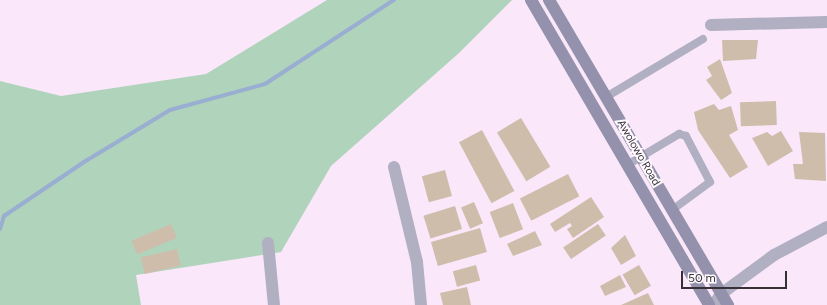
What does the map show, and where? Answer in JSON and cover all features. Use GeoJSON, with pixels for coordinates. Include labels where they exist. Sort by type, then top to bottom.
{"type":"FeatureCollection","features":[{"type":"Feature","properties":{"kind":"main road","name":"Awolowo Road"},"geometry":{"type":"LineString","coordinates":[[531,0],[709,305]]}},
{"type":"Feature","properties":{"kind":"main road","name":"Awolowo Road"},"geometry":{"type":"LineString","coordinates":[[549,0],[728,305]]}},
{"type":"Feature","properties":{"kind":"street"},"geometry":{"type":"LineString","coordinates":[[711,26],[827,22]]}},
{"type":"Feature","properties":{"kind":"street"},"geometry":{"type":"LineString","coordinates":[[394,167],[417,262],[421,305]]}},
{"type":"Feature","properties":{"kind":"street"},"geometry":{"type":"LineString","coordinates":[[714,305],[721,294],[774,255],[827,227]]}},
{"type":"Feature","properties":{"kind":"street"},"geometry":{"type":"LineString","coordinates":[[268,243],[274,305]]}},
{"type":"Feature","properties":{"kind":"lane"},"geometry":{"type":"LineString","coordinates":[[606,97],[703,39]]}},
{"type":"Feature","properties":{"kind":"lane"},"geometry":{"type":"LineString","coordinates":[[628,165],[640,155],[679,134],[686,136],[710,176],[710,182],[672,210]]}},
{"type":"Feature","properties":{"kind":"green space"},"geometry":{"type":"Polygon","coordinates":[[[327,0],[512,0],[459,53],[331,166],[281,252],[136,275],[141,305],[0,305],[0,81],[61,96],[206,74],[327,0]]]}},
{"type":"Feature","properties":{"kind":"building"},"geometry":{"type":"Polygon","coordinates":[[[722,40],[758,40],[756,59],[723,61],[722,40]]]}},
{"type":"Feature","properties":{"kind":"building"},"geometry":{"type":"Polygon","coordinates":[[[720,59],[732,93],[721,100],[706,80],[712,76],[707,67],[720,59]]]}},
{"type":"Feature","properties":{"kind":"building"},"geometry":{"type":"Polygon","coordinates":[[[776,101],[777,125],[741,126],[740,102],[776,101]]]}},
{"type":"Feature","properties":{"kind":"building"},"geometry":{"type":"Polygon","coordinates":[[[714,104],[719,110],[731,106],[738,130],[729,135],[748,167],[730,178],[698,130],[694,112],[714,104]]]}},
{"type":"Feature","properties":{"kind":"building"},"geometry":{"type":"Polygon","coordinates":[[[521,118],[550,167],[526,181],[497,132],[521,118]]]}},
{"type":"Feature","properties":{"kind":"building"},"geometry":{"type":"Polygon","coordinates":[[[482,130],[514,191],[491,203],[459,142],[482,130]]]}},
{"type":"Feature","properties":{"kind":"building"},"geometry":{"type":"Polygon","coordinates":[[[781,131],[793,151],[768,166],[752,138],[767,132],[772,136],[781,131]]]}},
{"type":"Feature","properties":{"kind":"building"},"geometry":{"type":"Polygon","coordinates":[[[799,132],[825,133],[826,181],[795,179],[793,164],[803,164],[799,132]]]}},
{"type":"Feature","properties":{"kind":"building"},"geometry":{"type":"Polygon","coordinates":[[[445,170],[452,196],[429,202],[422,176],[445,170]]]}},
{"type":"Feature","properties":{"kind":"building"},"geometry":{"type":"Polygon","coordinates":[[[568,174],[579,196],[531,221],[520,199],[568,174]]]}},
{"type":"Feature","properties":{"kind":"building"},"geometry":{"type":"Polygon","coordinates":[[[591,197],[604,217],[573,238],[567,229],[572,226],[570,223],[555,232],[550,224],[591,197]]]}},
{"type":"Feature","properties":{"kind":"building"},"geometry":{"type":"Polygon","coordinates":[[[474,202],[483,223],[470,229],[461,207],[474,202]]]}},
{"type":"Feature","properties":{"kind":"building"},"geometry":{"type":"Polygon","coordinates":[[[513,203],[523,229],[500,238],[490,212],[513,203]]]}},
{"type":"Feature","properties":{"kind":"building"},"geometry":{"type":"Polygon","coordinates":[[[455,206],[462,229],[430,239],[423,216],[455,206]]]}},
{"type":"Feature","properties":{"kind":"building"},"geometry":{"type":"Polygon","coordinates":[[[171,224],[177,238],[137,255],[131,241],[171,224]]]}},
{"type":"Feature","properties":{"kind":"building"},"geometry":{"type":"Polygon","coordinates":[[[598,224],[606,236],[571,259],[563,247],[598,224]]]}},
{"type":"Feature","properties":{"kind":"building"},"geometry":{"type":"Polygon","coordinates":[[[480,228],[487,252],[438,266],[431,242],[480,228]]]}},
{"type":"Feature","properties":{"kind":"building"},"geometry":{"type":"Polygon","coordinates":[[[535,231],[542,245],[513,256],[507,244],[535,231]]]}},
{"type":"Feature","properties":{"kind":"building"},"geometry":{"type":"Polygon","coordinates":[[[625,235],[636,256],[621,265],[611,248],[625,235]]]}},
{"type":"Feature","properties":{"kind":"building"},"geometry":{"type":"Polygon","coordinates":[[[177,249],[181,266],[145,274],[141,257],[177,249]]]}},
{"type":"Feature","properties":{"kind":"building"},"geometry":{"type":"Polygon","coordinates":[[[476,265],[480,280],[457,287],[453,271],[476,265]]]}},
{"type":"Feature","properties":{"kind":"building"},"geometry":{"type":"Polygon","coordinates":[[[639,265],[651,286],[635,295],[623,274],[639,265]]]}},
{"type":"Feature","properties":{"kind":"building"},"geometry":{"type":"Polygon","coordinates":[[[620,275],[626,287],[605,296],[600,286],[620,275]]]}},
{"type":"Feature","properties":{"kind":"building"},"geometry":{"type":"Polygon","coordinates":[[[467,287],[471,305],[443,305],[440,293],[467,287]]]}},
{"type":"Feature","properties":{"kind":"building"},"geometry":{"type":"Polygon","coordinates":[[[648,293],[654,305],[621,305],[648,293]]]}},
{"type":"Feature","properties":{"kind":"waterway"},"geometry":{"type":"LineString","coordinates":[[0,229],[4,216],[84,162],[170,110],[265,84],[394,0]]}}]}
